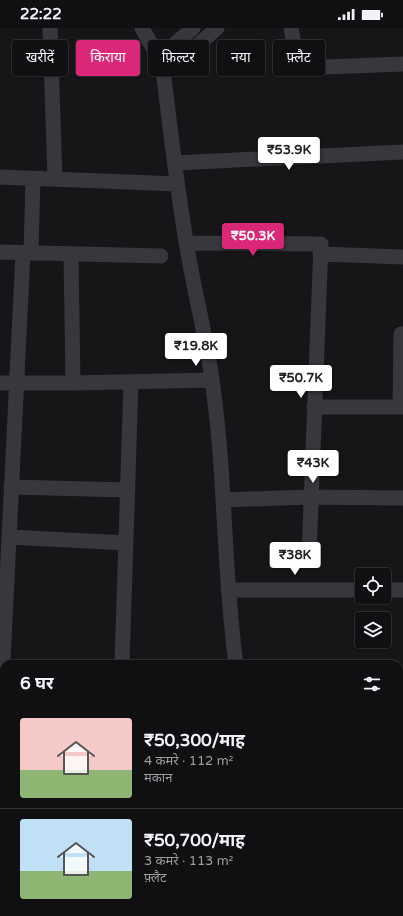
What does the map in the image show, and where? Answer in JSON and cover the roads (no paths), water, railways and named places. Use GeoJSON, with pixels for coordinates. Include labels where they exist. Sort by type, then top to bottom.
{"type":"FeatureCollection","features":[{"type":"Feature","properties":{"kind":"street"},"geometry":{"type":"LineString","coordinates":[[50,28],[55,179]]}},
{"type":"Feature","properties":{"kind":"street"},"geometry":{"type":"LineString","coordinates":[[142,28],[149,40]]}},
{"type":"Feature","properties":{"kind":"street"},"geometry":{"type":"LineString","coordinates":[[179,40],[193,28]]}},
{"type":"Feature","properties":{"kind":"street"},"geometry":{"type":"LineString","coordinates":[[204,40],[217,28]]}},
{"type":"Feature","properties":{"kind":"street"},"geometry":{"type":"LineString","coordinates":[[291,28],[298,68],[403,64]]}},
{"type":"Feature","properties":{"kind":"street"},"geometry":{"type":"LineString","coordinates":[[164,76],[174,163],[186,242],[212,380],[219,438],[228,590],[235,660]]}},
{"type":"Feature","properties":{"kind":"street"},"geometry":{"type":"LineString","coordinates":[[174,163],[403,152]]}},
{"type":"Feature","properties":{"kind":"street"},"geometry":{"type":"LineString","coordinates":[[0,176],[177,184]]}},
{"type":"Feature","properties":{"kind":"street"},"geometry":{"type":"LineString","coordinates":[[2,660],[16,383],[33,178]]}},
{"type":"Feature","properties":{"kind":"street"},"geometry":{"type":"LineString","coordinates":[[186,242],[321,244],[310,497],[309,555]]}},
{"type":"Feature","properties":{"kind":"street"},"geometry":{"type":"LineString","coordinates":[[0,252],[161,256]]}},
{"type":"Feature","properties":{"kind":"street"},"geometry":{"type":"LineString","coordinates":[[71,254],[73,383]]}},
{"type":"Feature","properties":{"kind":"street"},"geometry":{"type":"LineString","coordinates":[[320,254],[403,257]]}},
{"type":"Feature","properties":{"kind":"street"},"geometry":{"type":"LineString","coordinates":[[314,407],[402,407],[401,334],[403,334]]}},
{"type":"Feature","properties":{"kind":"street"},"geometry":{"type":"LineString","coordinates":[[0,383],[212,380]]}},
{"type":"Feature","properties":{"kind":"street"},"geometry":{"type":"LineString","coordinates":[[122,660],[131,382]]}},
{"type":"Feature","properties":{"kind":"street"},"geometry":{"type":"LineString","coordinates":[[11,487],[128,490]]}},
{"type":"Feature","properties":{"kind":"street"},"geometry":{"type":"LineString","coordinates":[[223,500],[310,497],[403,498]]}},
{"type":"Feature","properties":{"kind":"street"},"geometry":{"type":"LineString","coordinates":[[9,537],[126,543]]}},
{"type":"Feature","properties":{"kind":"street"},"geometry":{"type":"LineString","coordinates":[[228,590],[355,590]]}},
{"type":"Feature","properties":{"kind":"street"},"geometry":{"type":"LineString","coordinates":[[391,590],[403,590]]}}]}
